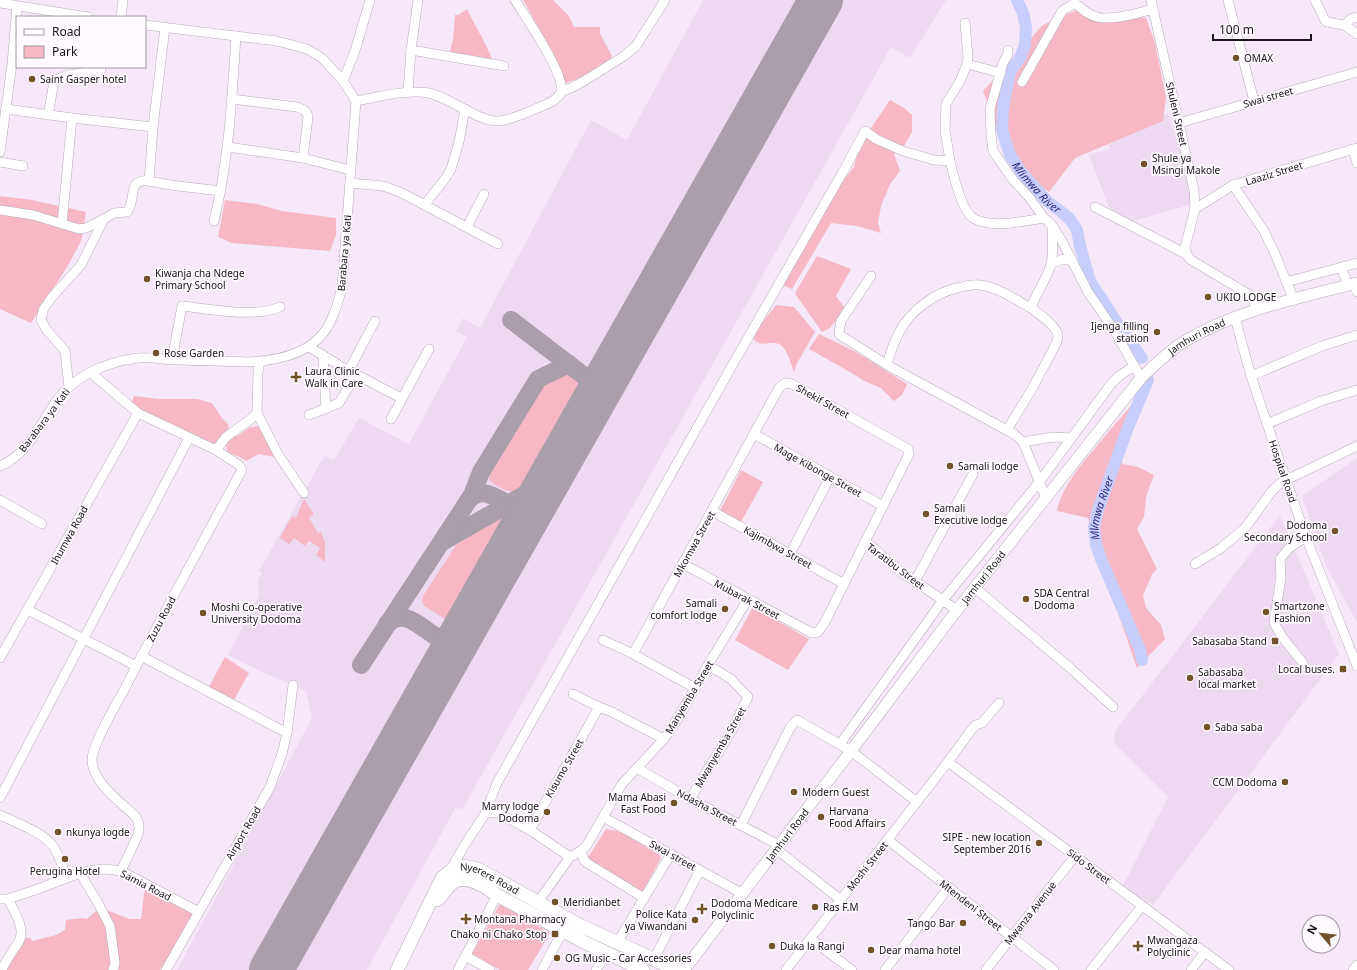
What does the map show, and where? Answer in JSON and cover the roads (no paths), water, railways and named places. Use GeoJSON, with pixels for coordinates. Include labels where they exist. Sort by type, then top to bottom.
{"type":"FeatureCollection","features":[{"type":"Feature","properties":{"kind":"highway","name":"Nyerere Road"},"geometry":{"type":"LineString","coordinates":[[429,906],[442,878],[450,871],[465,866],[472,867],[579,925],[677,970]]}},
{"type":"Feature","properties":{"kind":"highway","name":"Nyerere Road"},"geometry":{"type":"LineString","coordinates":[[429,906],[441,897],[452,883],[457,881],[474,882],[563,931],[641,970]]}},
{"type":"Feature","properties":{"kind":"highway"},"geometry":{"type":"LineString","coordinates":[[396,970],[429,906]]}},
{"type":"Feature","properties":{"kind":"main road","name":"Jamhuri Road"},"geometry":{"type":"LineString","coordinates":[[684,970],[852,751],[974,587],[1141,378],[1163,358],[1184,342],[1207,329],[1258,310],[1354,286]]}},
{"type":"Feature","properties":{"kind":"street"},"geometry":{"type":"LineString","coordinates":[[121,16],[123,0]]}},
{"type":"Feature","properties":{"kind":"street"},"geometry":{"type":"LineString","coordinates":[[342,81],[354,51],[370,0]]}},
{"type":"Feature","properties":{"kind":"street"},"geometry":{"type":"LineString","coordinates":[[408,92],[417,0]]}},
{"type":"Feature","properties":{"kind":"street"},"geometry":{"type":"LineString","coordinates":[[515,0],[535,31],[560,76],[562,91]]}},
{"type":"Feature","properties":{"kind":"street"},"geometry":{"type":"LineString","coordinates":[[146,25],[277,41],[307,49],[322,58],[342,81],[356,101],[408,92],[428,93],[448,100],[482,118],[499,121],[516,117],[553,102],[562,91],[584,81],[624,56],[636,46],[665,0]]}},
{"type":"Feature","properties":{"kind":"street"},"geometry":{"type":"LineString","coordinates":[[1061,0],[1073,3],[1086,12],[1098,17],[1125,16],[1152,4]]}},
{"type":"Feature","properties":{"kind":"street"},"geometry":{"type":"LineString","coordinates":[[1228,0],[1254,101]]}},
{"type":"Feature","properties":{"kind":"street"},"geometry":{"type":"LineString","coordinates":[[1315,0],[1326,22],[1344,25],[1357,34]]}},
{"type":"Feature","properties":{"kind":"street"},"geometry":{"type":"LineString","coordinates":[[0,3],[17,7],[81,16]]}},
{"type":"Feature","properties":{"kind":"street"},"geometry":{"type":"LineString","coordinates":[[1022,82],[1062,11],[1073,3]]}},
{"type":"Feature","properties":{"kind":"street","name":"Shuleni Street"},"geometry":{"type":"LineString","coordinates":[[1152,4],[1194,190],[1195,209],[1185,247],[1186,254]]}},
{"type":"Feature","properties":{"kind":"street"},"geometry":{"type":"LineString","coordinates":[[16,16],[17,7]]}},
{"type":"Feature","properties":{"kind":"street"},"geometry":{"type":"LineString","coordinates":[[0,152],[16,16]]}},
{"type":"Feature","properties":{"kind":"street"},"geometry":{"type":"LineString","coordinates":[[1344,25],[1357,17]]}},
{"type":"Feature","properties":{"kind":"street"},"geometry":{"type":"LineString","coordinates":[[965,23],[968,57],[967,64],[960,81],[946,104],[945,130],[952,170],[964,204],[969,215],[980,222],[997,224],[1044,218]]}},
{"type":"Feature","properties":{"kind":"street"},"geometry":{"type":"LineString","coordinates":[[149,181],[153,127],[165,27]]}},
{"type":"Feature","properties":{"kind":"street"},"geometry":{"type":"LineString","coordinates":[[214,221],[222,191],[228,147],[236,36]]}},
{"type":"Feature","properties":{"kind":"street"},"geometry":{"type":"LineString","coordinates":[[411,50],[504,66]]}},
{"type":"Feature","properties":{"kind":"street"},"geometry":{"type":"LineString","coordinates":[[1008,50],[990,109],[993,151],[1013,180],[1044,218],[1052,225],[1088,292],[1114,330],[1141,378]]}},
{"type":"Feature","properties":{"kind":"street"},"geometry":{"type":"LineString","coordinates":[[967,64],[1001,73]]}},
{"type":"Feature","properties":{"kind":"street"},"geometry":{"type":"LineString","coordinates":[[48,115],[54,82],[56,79],[101,70]]}},
{"type":"Feature","properties":{"kind":"street","name":"Swai street"},"geometry":{"type":"LineString","coordinates":[[1179,123],[1357,72]]}},
{"type":"Feature","properties":{"kind":"street"},"geometry":{"type":"LineString","coordinates":[[232,99],[297,106],[304,110],[308,117],[303,158]]}},
{"type":"Feature","properties":{"kind":"street","name":"Barabara ya Kati"},"geometry":{"type":"LineString","coordinates":[[0,466],[9,463],[26,448],[55,402],[69,387],[85,376],[108,365],[139,358],[260,362],[283,358],[309,347],[325,331],[333,317],[342,287],[356,101]]}},
{"type":"Feature","properties":{"kind":"street"},"geometry":{"type":"LineString","coordinates":[[6,109],[153,127]]}},
{"type":"Feature","properties":{"kind":"street"},"geometry":{"type":"LineString","coordinates":[[425,204],[445,179],[450,169],[459,142],[465,109]]}},
{"type":"Feature","properties":{"kind":"street"},"geometry":{"type":"LineString","coordinates":[[62,224],[72,118]]}},
{"type":"Feature","properties":{"kind":"street"},"geometry":{"type":"LineString","coordinates":[[450,871],[485,814],[497,783],[865,131],[876,139],[903,151],[918,154],[934,160],[950,161]]}},
{"type":"Feature","properties":{"kind":"street"},"geometry":{"type":"LineString","coordinates":[[228,147],[303,158],[350,170]]}},
{"type":"Feature","properties":{"kind":"street"},"geometry":{"type":"LineString","coordinates":[[1355,149],[1357,163]]}},
{"type":"Feature","properties":{"kind":"street","name":"Laaziz Street"},"geometry":{"type":"LineString","coordinates":[[1195,209],[1233,185],[1355,149]]}},
{"type":"Feature","properties":{"kind":"street"},"geometry":{"type":"LineString","coordinates":[[0,162],[23,166]]}},
{"type":"Feature","properties":{"kind":"street"},"geometry":{"type":"LineString","coordinates":[[0,210],[33,215],[79,229],[86,228],[114,213],[128,212],[136,183],[140,180],[222,191]]}},
{"type":"Feature","properties":{"kind":"street"},"geometry":{"type":"LineString","coordinates":[[350,183],[383,186],[400,192],[498,244]]}},
{"type":"Feature","properties":{"kind":"street"},"geometry":{"type":"LineString","coordinates":[[1233,185],[1264,231],[1276,254],[1294,300]]}},
{"type":"Feature","properties":{"kind":"street"},"geometry":{"type":"LineString","coordinates":[[467,227],[484,194]]}},
{"type":"Feature","properties":{"kind":"street"},"geometry":{"type":"LineString","coordinates":[[1095,207],[1186,254],[1191,260],[1250,295],[1258,310]]}},
{"type":"Feature","properties":{"kind":"street"},"geometry":{"type":"LineString","coordinates":[[69,387],[65,351],[46,329],[41,320],[41,315],[52,296],[81,265],[104,219]]}},
{"type":"Feature","properties":{"kind":"street"},"geometry":{"type":"LineString","coordinates":[[1031,308],[1051,264],[1052,225]]}},
{"type":"Feature","properties":{"kind":"street"},"geometry":{"type":"LineString","coordinates":[[1051,264],[1063,259],[1072,261]]}},
{"type":"Feature","properties":{"kind":"street"},"geometry":{"type":"LineString","coordinates":[[1286,282],[1357,263]]}},
{"type":"Feature","properties":{"kind":"street"},"geometry":{"type":"LineString","coordinates":[[1341,267],[1354,286]]}},
{"type":"Feature","properties":{"kind":"street"},"geometry":{"type":"LineString","coordinates":[[871,276],[841,321],[839,332],[844,337],[887,365],[1007,430],[1023,442],[1046,498]]}},
{"type":"Feature","properties":{"kind":"street"},"geometry":{"type":"LineString","coordinates":[[887,365],[891,350],[906,322],[932,299],[949,290],[980,285],[997,290],[1031,308],[1047,320],[1056,331],[1058,335],[1057,342],[1032,389],[1007,430]]}},
{"type":"Feature","properties":{"kind":"street"},"geometry":{"type":"LineString","coordinates":[[172,360],[182,306],[255,312],[272,310],[280,307]]}},
{"type":"Feature","properties":{"kind":"street","name":"Hospital Road"},"geometry":{"type":"LineString","coordinates":[[1235,318],[1251,376],[1285,480],[1357,666]]}},
{"type":"Feature","properties":{"kind":"street"},"geometry":{"type":"LineString","coordinates":[[309,415],[339,403],[375,321]]}},
{"type":"Feature","properties":{"kind":"street"},"geometry":{"type":"LineString","coordinates":[[1251,376],[1322,346],[1357,335]]}},
{"type":"Feature","properties":{"kind":"street"},"geometry":{"type":"LineString","coordinates":[[309,347],[401,398]]}},
{"type":"Feature","properties":{"kind":"street"},"geometry":{"type":"LineString","coordinates":[[391,419],[428,349]]}},
{"type":"Feature","properties":{"kind":"street"},"geometry":{"type":"LineString","coordinates":[[323,355],[326,409]]}},
{"type":"Feature","properties":{"kind":"street"},"geometry":{"type":"LineString","coordinates":[[260,362],[258,371],[257,413],[278,454],[304,493]]}},
{"type":"Feature","properties":{"kind":"street"},"geometry":{"type":"LineString","coordinates":[[840,744],[943,600],[1040,481],[1111,384],[1119,376],[1134,366]]}},
{"type":"Feature","properties":{"kind":"street","name":"Zuzu Road"},"geometry":{"type":"LineString","coordinates":[[91,373],[138,413],[216,450],[239,465],[242,470],[103,728],[92,755],[94,771],[97,777],[102,784],[136,817],[138,822],[139,832],[121,871]]}},
{"type":"Feature","properties":{"kind":"street","name":"Shekif Street"},"geometry":{"type":"LineString","coordinates":[[754,434],[779,388],[785,383],[792,384],[908,449],[909,454],[883,506]]}},
{"type":"Feature","properties":{"kind":"street"},"geometry":{"type":"LineString","coordinates":[[1267,424],[1321,401],[1357,390]]}},
{"type":"Feature","properties":{"kind":"street","name":"Ihumwa Road"},"geometry":{"type":"LineString","coordinates":[[0,658],[2,647],[28,610],[138,413]]}},
{"type":"Feature","properties":{"kind":"street"},"geometry":{"type":"LineString","coordinates":[[216,450],[226,437],[257,413]]}},
{"type":"Feature","properties":{"kind":"street","name":"Mage Kibonge Street"},"geometry":{"type":"LineString","coordinates":[[754,434],[883,506]]}},
{"type":"Feature","properties":{"kind":"street","name":"Mkomwa Street"},"geometry":{"type":"LineString","coordinates":[[633,654],[754,434]]}},
{"type":"Feature","properties":{"kind":"street"},"geometry":{"type":"LineString","coordinates":[[1023,442],[1053,437],[1071,438]]}},
{"type":"Feature","properties":{"kind":"street"},"geometry":{"type":"LineString","coordinates":[[0,798],[190,438]]}},
{"type":"Feature","properties":{"kind":"street"},"geometry":{"type":"LineString","coordinates":[[1196,564],[1221,548],[1245,528],[1272,491],[1285,480],[1357,446]]}},
{"type":"Feature","properties":{"kind":"street"},"geometry":{"type":"LineString","coordinates":[[915,581],[973,474]]}},
{"type":"Feature","properties":{"kind":"street"},"geometry":{"type":"LineString","coordinates":[[790,554],[830,477]]}},
{"type":"Feature","properties":{"kind":"street"},"geometry":{"type":"LineString","coordinates":[[0,500],[42,524]]}},
{"type":"Feature","properties":{"kind":"street"},"geometry":{"type":"LineString","coordinates":[[865,541],[883,506]]}},
{"type":"Feature","properties":{"kind":"street","name":"Kajimbwa Street"},"geometry":{"type":"LineString","coordinates":[[712,511],[844,584]]}},
{"type":"Feature","properties":{"kind":"street"},"geometry":{"type":"LineString","coordinates":[[1303,663],[1274,623],[1281,577],[1280,559],[1289,548],[1306,537]]}},
{"type":"Feature","properties":{"kind":"street","name":"Taratibu Street"},"geometry":{"type":"LineString","coordinates":[[812,633],[818,632],[825,622],[865,541],[900,570],[957,610]]}},
{"type":"Feature","properties":{"kind":"street","name":"Mubarak Street"},"geometry":{"type":"LineString","coordinates":[[683,564],[812,633]]}},
{"type":"Feature","properties":{"kind":"street"},"geometry":{"type":"LineString","coordinates":[[974,587],[1069,667],[1113,707]]}},
{"type":"Feature","properties":{"kind":"street","name":"Manyemba Street"},"geometry":{"type":"LineString","coordinates":[[538,902],[570,857],[581,851],[587,845],[622,784],[664,739],[677,720],[748,599]]}},
{"type":"Feature","properties":{"kind":"street"},"geometry":{"type":"LineString","coordinates":[[28,610],[136,666]]}},
{"type":"Feature","properties":{"kind":"street"},"geometry":{"type":"LineString","coordinates":[[603,640],[633,654],[695,688]]}},
{"type":"Feature","properties":{"kind":"street"},"geometry":{"type":"LineString","coordinates":[[141,656],[287,733]]}},
{"type":"Feature","properties":{"kind":"street","name":"Mwanyemba Street"},"geometry":{"type":"LineString","coordinates":[[690,799],[732,730],[748,697],[731,679],[708,665]]}},
{"type":"Feature","properties":{"kind":"street","name":"Airport Road"},"geometry":{"type":"LineString","coordinates":[[166,970],[270,787],[282,754],[287,733],[293,685]]}},
{"type":"Feature","properties":{"kind":"street"},"geometry":{"type":"LineString","coordinates":[[573,694],[664,739]]}},
{"type":"Feature","properties":{"kind":"street","name":"Moshi Street"},"geometry":{"type":"LineString","coordinates":[[786,970],[888,840],[972,729],[976,725],[982,723],[999,702]]}},
{"type":"Feature","properties":{"kind":"street","name":"Kisumo Street"},"geometry":{"type":"LineString","coordinates":[[530,830],[599,707]]}},
{"type":"Feature","properties":{"kind":"street"},"geometry":{"type":"LineString","coordinates":[[741,825],[792,726],[797,720],[852,751],[917,802]]}},
{"type":"Feature","properties":{"kind":"street","name":"Sido Street"},"geometry":{"type":"LineString","coordinates":[[948,762],[1229,970]]}},
{"type":"Feature","properties":{"kind":"street","name":"Ndasha Street"},"geometry":{"type":"LineString","coordinates":[[637,768],[690,799],[741,825],[777,847],[841,900]]}},
{"type":"Feature","properties":{"kind":"street"},"geometry":{"type":"LineString","coordinates":[[485,814],[490,812],[498,813],[530,830],[570,857]]}},
{"type":"Feature","properties":{"kind":"street"},"geometry":{"type":"LineString","coordinates":[[0,815],[20,824],[47,840],[54,847],[67,878]]}},
{"type":"Feature","properties":{"kind":"street","name":"Swai street"},"geometry":{"type":"LineString","coordinates":[[603,817],[743,894]]}},
{"type":"Feature","properties":{"kind":"street","name":"Mtendeni Street"},"geometry":{"type":"LineString","coordinates":[[888,840],[1054,970]]}},
{"type":"Feature","properties":{"kind":"street"},"geometry":{"type":"LineString","coordinates":[[581,851],[584,860],[587,863],[644,898]]}},
{"type":"Feature","properties":{"kind":"street"},"geometry":{"type":"LineString","coordinates":[[617,943],[671,854]]}},
{"type":"Feature","properties":{"kind":"street","name":"Mwanza Avenue"},"geometry":{"type":"LineString","coordinates":[[986,970],[1075,856]]}},
{"type":"Feature","properties":{"kind":"street","name":"Samia Road"},"geometry":{"type":"LineString","coordinates":[[4,899],[80,874],[94,870],[106,869],[121,871],[199,912]]}},
{"type":"Feature","properties":{"kind":"street"},"geometry":{"type":"LineString","coordinates":[[654,959],[700,870]]}},
{"type":"Feature","properties":{"kind":"street"},"geometry":{"type":"LineString","coordinates":[[80,874],[110,926],[115,962],[113,970]]}},
{"type":"Feature","properties":{"kind":"street"},"geometry":{"type":"LineString","coordinates":[[885,970],[949,887]]}},
{"type":"Feature","properties":{"kind":"street"},"geometry":{"type":"LineString","coordinates":[[458,970],[497,896]]}},
{"type":"Feature","properties":{"kind":"street"},"geometry":{"type":"LineString","coordinates":[[2,970],[18,943],[21,934],[17,919],[4,899]]}},
{"type":"Feature","properties":{"kind":"street"},"geometry":{"type":"LineString","coordinates":[[1091,970],[1142,906]]}},
{"type":"Feature","properties":{"kind":"street"},"geometry":{"type":"LineString","coordinates":[[542,970],[563,931]]}},
{"type":"Feature","properties":{"kind":"street"},"geometry":{"type":"LineString","coordinates":[[811,938],[852,970]]}},
{"type":"Feature","properties":{"kind":"street"},"geometry":{"type":"LineString","coordinates":[[1191,970],[1205,952]]}},
{"type":"Feature","properties":{"kind":"street"},"geometry":{"type":"LineString","coordinates":[[596,970],[606,953]]}},
{"type":"Feature","properties":{"kind":"street"},"geometry":{"type":"LineString","coordinates":[[466,956],[490,970]]}},
{"type":"Feature","properties":{"kind":"street"},"geometry":{"type":"LineString","coordinates":[[1353,970],[1357,965]]}},
{"type":"Feature","properties":{"kind":"waterway","name":"Mlimwa River"},"geometry":{"type":"LineString","coordinates":[[1017,0],[1023,13],[1026,27],[1025,45],[1020,58],[1010,72],[1003,108],[1002,130],[1010,155],[1021,172],[1047,201],[1069,218],[1077,230],[1090,281],[1142,358]]}},
{"type":"Feature","properties":{"kind":"waterway","name":"Mlimwa River"},"geometry":{"type":"LineString","coordinates":[[1142,660],[1140,650],[1101,559],[1096,544],[1094,527],[1098,510],[1127,430],[1148,380]]}},
{"type":"Feature","properties":{"kind":"place","name":"OMAX"},"geometry":{"type":"Point","coordinates":[1236,58]}},
{"type":"Feature","properties":{"kind":"place","name":"Saint Gasper hotel"},"geometry":{"type":"Point","coordinates":[32,79]}},
{"type":"Feature","properties":{"kind":"place","name":"Shule ya Msingi Makole"},"geometry":{"type":"Point","coordinates":[1144,164]}},
{"type":"Feature","properties":{"kind":"place","name":"Kiwanja cha Ndege Primary School"},"geometry":{"type":"Point","coordinates":[147,279]}},
{"type":"Feature","properties":{"kind":"place","name":"UKIO LODGE"},"geometry":{"type":"Point","coordinates":[1208,297]}},
{"type":"Feature","properties":{"kind":"place","name":"Ijenga filling station"},"geometry":{"type":"Point","coordinates":[1157,332]}},
{"type":"Feature","properties":{"kind":"place","name":"Rose Garden"},"geometry":{"type":"Point","coordinates":[156,353]}},
{"type":"Feature","properties":{"kind":"place","name":"Laura Clinic Walk in Care"},"geometry":{"type":"Point","coordinates":[296,377]}},
{"type":"Feature","properties":{"kind":"place","name":"Samali lodge"},"geometry":{"type":"Point","coordinates":[950,466]}},
{"type":"Feature","properties":{"kind":"place","name":"Samali Executive lodge"},"geometry":{"type":"Point","coordinates":[926,514]}},
{"type":"Feature","properties":{"kind":"place","name":"Dodoma Secondary School"},"geometry":{"type":"Point","coordinates":[1335,531]}},
{"type":"Feature","properties":{"kind":"place","name":"SDA Central Dodoma"},"geometry":{"type":"Point","coordinates":[1026,599]}},
{"type":"Feature","properties":{"kind":"place","name":"Samali comfort lodge"},"geometry":{"type":"Point","coordinates":[725,609]}},
{"type":"Feature","properties":{"kind":"place","name":"Smartzone Fashion"},"geometry":{"type":"Point","coordinates":[1266,612]}},
{"type":"Feature","properties":{"kind":"place","name":"Moshi Co-operative University Dodoma"},"geometry":{"type":"Point","coordinates":[203,613]}},
{"type":"Feature","properties":{"kind":"place","name":"Sabasaba Stand"},"geometry":{"type":"Point","coordinates":[1275,641]}},
{"type":"Feature","properties":{"kind":"place","name":"Local buses."},"geometry":{"type":"Point","coordinates":[1343,669]}},
{"type":"Feature","properties":{"kind":"place","name":"Sabasaba local market"},"geometry":{"type":"Point","coordinates":[1190,678]}},
{"type":"Feature","properties":{"kind":"place","name":"Saba saba"},"geometry":{"type":"Point","coordinates":[1207,727]}},
{"type":"Feature","properties":{"kind":"place","name":"CCM Dodoma"},"geometry":{"type":"Point","coordinates":[1285,782]}},
{"type":"Feature","properties":{"kind":"place","name":"Modern Guest"},"geometry":{"type":"Point","coordinates":[794,792]}},
{"type":"Feature","properties":{"kind":"place","name":"Mama Abasi Fast Food"},"geometry":{"type":"Point","coordinates":[674,803]}},
{"type":"Feature","properties":{"kind":"place","name":"Marry lodge Dodoma"},"geometry":{"type":"Point","coordinates":[547,812]}},
{"type":"Feature","properties":{"kind":"place","name":"Harvana Food Affairs"},"geometry":{"type":"Point","coordinates":[821,817]}},
{"type":"Feature","properties":{"kind":"place","name":"nkunya logde"},"geometry":{"type":"Point","coordinates":[58,832]}},
{"type":"Feature","properties":{"kind":"place","name":"SIPE - new location September 2016"},"geometry":{"type":"Point","coordinates":[1039,843]}},
{"type":"Feature","properties":{"kind":"place","name":"Perugina Hotel"},"geometry":{"type":"Point","coordinates":[65,859]}},
{"type":"Feature","properties":{"kind":"place","name":"Meridianbet"},"geometry":{"type":"Point","coordinates":[555,902]}},
{"type":"Feature","properties":{"kind":"place","name":"Ras F.M"},"geometry":{"type":"Point","coordinates":[815,907]}},
{"type":"Feature","properties":{"kind":"place","name":"Dodoma Medicare Polyclinic"},"geometry":{"type":"Point","coordinates":[702,909]}},
{"type":"Feature","properties":{"kind":"place","name":"Montana Pharmacy"},"geometry":{"type":"Point","coordinates":[466,919]}},
{"type":"Feature","properties":{"kind":"place","name":"Police Kata ya Viwandani"},"geometry":{"type":"Point","coordinates":[695,920]}},
{"type":"Feature","properties":{"kind":"place","name":"Tango Bar"},"geometry":{"type":"Point","coordinates":[963,923]}},
{"type":"Feature","properties":{"kind":"place","name":"Chako ni Chako Stop"},"geometry":{"type":"Point","coordinates":[555,934]}},
{"type":"Feature","properties":{"kind":"place","name":"Duka la Rangi"},"geometry":{"type":"Point","coordinates":[772,946]}},
{"type":"Feature","properties":{"kind":"place","name":"Mwangaza Polyclinic"},"geometry":{"type":"Point","coordinates":[1138,946]}},
{"type":"Feature","properties":{"kind":"place","name":"Dear mama hotel"},"geometry":{"type":"Point","coordinates":[871,950]}},
{"type":"Feature","properties":{"kind":"place","name":"OG Music - Car Accessories"},"geometry":{"type":"Point","coordinates":[557,958]}}]}
